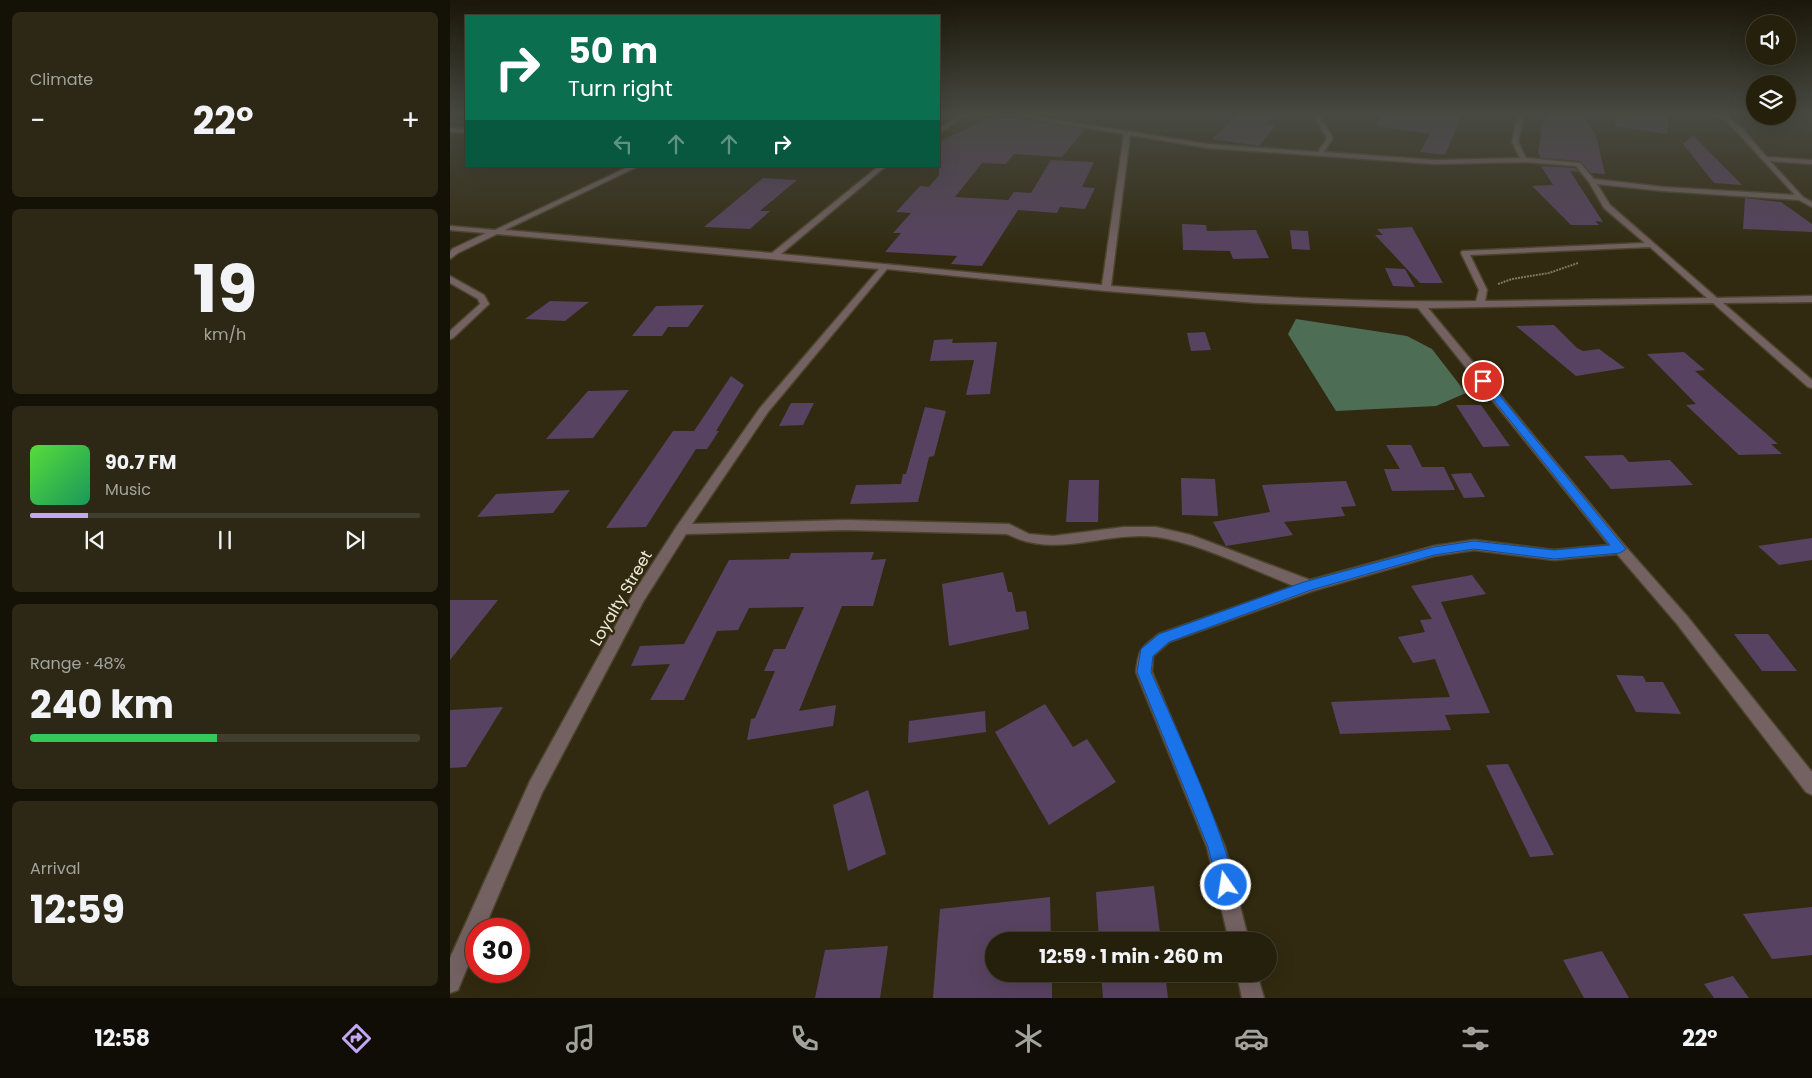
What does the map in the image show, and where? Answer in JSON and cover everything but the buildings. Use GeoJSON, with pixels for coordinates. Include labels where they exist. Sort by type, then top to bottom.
{"type":"FeatureCollection","features":[{"type":"Feature","properties":{"kind":"street"},"geometry":{"type":"LineString","coordinates":[[1106,288],[1124,162]]}},
{"type":"Feature","properties":{"kind":"street"},"geometry":{"type":"LineString","coordinates":[[1430,162],[1454,162]]}},
{"type":"Feature","properties":{"kind":"street"},"geometry":{"type":"LineString","coordinates":[[1545,162],[1578,164],[1592,181],[1607,206],[1812,385]]}},
{"type":"Feature","properties":{"kind":"street"},"geometry":{"type":"LineString","coordinates":[[1768,162],[1801,198],[1812,206]]}},
{"type":"Feature","properties":{"kind":"street"},"geometry":{"type":"LineString","coordinates":[[450,257],[455,251],[634,167]]}},
{"type":"Feature","properties":{"kind":"street"},"geometry":{"type":"LineString","coordinates":[[774,256],[882,167]]}},
{"type":"Feature","properties":{"kind":"street"},"geometry":{"type":"LineString","coordinates":[[1592,181],[1664,189],[1801,198]]}},
{"type":"Feature","properties":{"kind":"street"},"geometry":{"type":"LineString","coordinates":[[450,228],[774,256],[1106,288],[1258,300],[1421,305],[1812,300]]}},
{"type":"Feature","properties":{"kind":"street"},"geometry":{"type":"LineString","coordinates":[[1480,304],[1483,290],[1465,252],[1652,245]]}},
{"type":"Feature","properties":{"kind":"street","name":"Loyalty Street"},"geometry":{"type":"LineString","coordinates":[[450,982],[536,787],[638,598],[682,529],[764,410],[884,268]]}},
{"type":"Feature","properties":{"kind":"street"},"geometry":{"type":"LineString","coordinates":[[450,279],[481,297],[485,304],[450,336]]}},
{"type":"Feature","properties":{"kind":"street"},"geometry":{"type":"LineString","coordinates":[[1421,305],[1620,549],[1682,620],[1812,786]]}},
{"type":"Feature","properties":{"kind":"street"},"geometry":{"type":"LineString","coordinates":[[682,529],[846,525],[1009,529],[1027,538],[1052,542],[1124,532],[1156,532],[1186,538],[1308,586]]}},
{"type":"Feature","properties":{"kind":"street"},"geometry":{"type":"LineString","coordinates":[[1237,932],[1216,847],[1144,672],[1146,653],[1164,638],[1308,586],[1434,551],[1474,545],[1554,554],[1620,549]]}},
{"type":"Feature","properties":{"kind":"street"},"geometry":{"type":"LineString","coordinates":[[1249,982],[1253,998]]}},
{"type":"Feature","properties":{"kind":"path"},"geometry":{"type":"LineString","coordinates":[[1483,290],[1512,279],[1549,273],[1586,262]]}},
{"type":"Feature","properties":{"kind":"green space"},"geometry":{"type":"Polygon","coordinates":[[[1296,319],[1407,336],[1432,349],[1466,393],[1436,406],[1336,411],[1288,334],[1296,319]]]}},
{"type":"Feature","properties":{"kind":"route"},"geometry":{"type":"LineString","coordinates":[[1226,885],[1216,847],[1144,672],[1146,653],[1164,638],[1308,586],[1434,551],[1474,545],[1554,554],[1620,549],[1483,381]]}}]}
